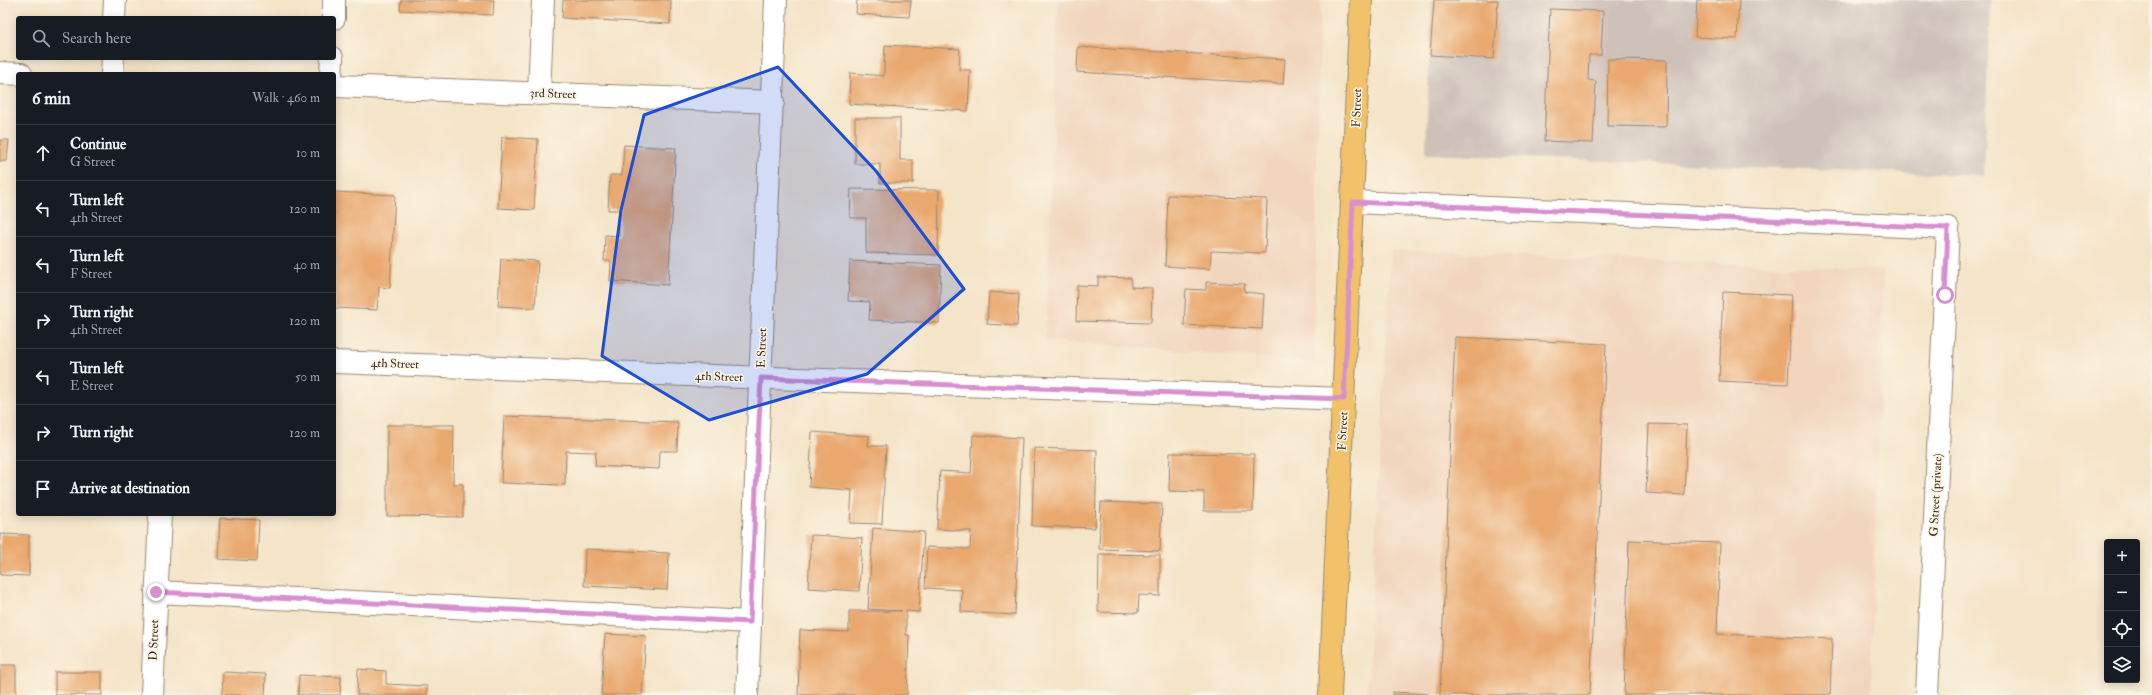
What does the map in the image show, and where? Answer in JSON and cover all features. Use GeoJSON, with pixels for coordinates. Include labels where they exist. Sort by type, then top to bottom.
{"type":"FeatureCollection","features":[{"type":"Feature","properties":{"kind":"main road","name":"F Street"},"geometry":{"type":"LineString","coordinates":[[1330,695],[1361,0]]}},
{"type":"Feature","properties":{"kind":"street"},"geometry":{"type":"LineString","coordinates":[[114,16],[115,0]]}},
{"type":"Feature","properties":{"kind":"street"},"geometry":{"type":"LineString","coordinates":[[334,0],[334,16]]}},
{"type":"Feature","properties":{"kind":"street"},"geometry":{"type":"LineString","coordinates":[[539,94],[543,0]]}},
{"type":"Feature","properties":{"kind":"street","name":"E Street"},"geometry":{"type":"LineString","coordinates":[[747,695],[773,102],[776,0]]}},
{"type":"Feature","properties":{"kind":"street"},"geometry":{"type":"LineString","coordinates":[[112,72],[113,60]]}},
{"type":"Feature","properties":{"kind":"street"},"geometry":{"type":"LineString","coordinates":[[331,72],[332,60]]}},
{"type":"Feature","properties":{"kind":"street"},"geometry":{"type":"LineString","coordinates":[[0,73],[16,74]]}},
{"type":"Feature","properties":{"kind":"street","name":"3rd Street"},"geometry":{"type":"LineString","coordinates":[[336,86],[773,102]]}},
{"type":"Feature","properties":{"kind":"street","name":"G Street (private)"},"geometry":{"type":"LineString","coordinates":[[1353,202],[1948,228],[1927,695]]}},
{"type":"Feature","properties":{"kind":"street","name":"4th Street"},"geometry":{"type":"LineString","coordinates":[[336,362],[1344,399]]}},
{"type":"Feature","properties":{"kind":"street","name":"D Street"},"geometry":{"type":"LineString","coordinates":[[152,695],[160,516]]}},
{"type":"Feature","properties":{"kind":"street"},"geometry":{"type":"LineString","coordinates":[[156,592],[750,622]]}},
{"type":"Feature","properties":{"kind":"highlighted area"},"geometry":{"type":"Polygon","coordinates":[[[778,67],[876,171],[964,289],[867,374],[709,420],[602,356],[621,210],[644,115],[778,67]]]}},
{"type":"Feature","properties":{"kind":"shaded area"},"geometry":{"type":"Polygon","coordinates":[[[1058,0],[1320,0],[1314,362],[1046,340],[1058,0]]]}},
{"type":"Feature","properties":{"kind":"shaded area"},"geometry":{"type":"Polygon","coordinates":[[[1431,0],[1990,0],[1984,176],[1426,154],[1431,0]]]}},
{"type":"Feature","properties":{"kind":"shaded area"},"geometry":{"type":"Polygon","coordinates":[[[1391,250],[1883,270],[1871,695],[1367,695],[1391,250]]]}},
{"type":"Feature","properties":{"kind":"building"},"geometry":{"type":"Polygon","coordinates":[[[401,0],[494,0],[493,15],[400,10],[401,0]]]}},
{"type":"Feature","properties":{"kind":"building"},"geometry":{"type":"Polygon","coordinates":[[[563,0],[671,0],[670,24],[562,18],[563,0]]]}},
{"type":"Feature","properties":{"kind":"building"},"geometry":{"type":"Polygon","coordinates":[[[857,0],[911,0],[909,17],[856,14],[857,0]]]}},
{"type":"Feature","properties":{"kind":"building"},"geometry":{"type":"Polygon","coordinates":[[[1434,0],[1498,0],[1494,59],[1430,55],[1434,0]]]}},
{"type":"Feature","properties":{"kind":"building"},"geometry":{"type":"Polygon","coordinates":[[[1697,0],[1739,0],[1737,39],[1695,37],[1697,0]]]}},
{"type":"Feature","properties":{"kind":"building"},"geometry":{"type":"Polygon","coordinates":[[[1550,9],[1603,11],[1601,55],[1589,55],[1588,80],[1596,81],[1593,143],[1544,141],[1550,9]]]}},
{"type":"Feature","properties":{"kind":"building"},"geometry":{"type":"Polygon","coordinates":[[[885,45],[960,49],[959,70],[970,70],[968,111],[849,104],[850,73],[884,76],[885,45]]]}},
{"type":"Feature","properties":{"kind":"building"},"geometry":{"type":"Polygon","coordinates":[[[1078,47],[1285,59],[1283,84],[1077,72],[1078,47]]]}},
{"type":"Feature","properties":{"kind":"building"},"geometry":{"type":"Polygon","coordinates":[[[1608,59],[1667,60],[1666,127],[1607,126],[1608,59]]]}},
{"type":"Feature","properties":{"kind":"building"},"geometry":{"type":"Polygon","coordinates":[[[855,118],[900,118],[900,160],[913,160],[913,183],[880,183],[880,164],[855,164],[855,118]]]}},
{"type":"Feature","properties":{"kind":"building"},"geometry":{"type":"Polygon","coordinates":[[[502,137],[538,139],[534,210],[498,208],[502,137]]]}},
{"type":"Feature","properties":{"kind":"building"},"geometry":{"type":"Polygon","coordinates":[[[0,140],[9,140],[7,161],[0,161],[0,140]]]}},
{"type":"Feature","properties":{"kind":"building"},"geometry":{"type":"Polygon","coordinates":[[[624,145],[676,148],[668,285],[610,281],[611,261],[604,261],[605,235],[619,236],[620,210],[608,210],[610,175],[622,175],[624,145]]]}},
{"type":"Feature","properties":{"kind":"building"},"geometry":{"type":"Polygon","coordinates":[[[851,189],[939,190],[938,255],[866,253],[866,218],[850,218],[851,189]]]}},
{"type":"Feature","properties":{"kind":"building"},"geometry":{"type":"Polygon","coordinates":[[[336,192],[395,195],[390,288],[379,287],[377,310],[336,308],[336,192]]]}},
{"type":"Feature","properties":{"kind":"building"},"geometry":{"type":"Polygon","coordinates":[[[1168,195],[1267,199],[1265,253],[1211,251],[1210,269],[1165,266],[1168,195]]]}},
{"type":"Feature","properties":{"kind":"building"},"geometry":{"type":"Polygon","coordinates":[[[501,259],[538,261],[535,308],[498,306],[501,259]]]}},
{"type":"Feature","properties":{"kind":"building"},"geometry":{"type":"Polygon","coordinates":[[[850,261],[941,265],[939,323],[869,320],[870,302],[848,301],[850,261]]]}},
{"type":"Feature","properties":{"kind":"building"},"geometry":{"type":"Polygon","coordinates":[[[1098,277],[1131,278],[1131,287],[1152,288],[1151,323],[1076,321],[1077,285],[1098,286],[1098,277]]]}},
{"type":"Feature","properties":{"kind":"building"},"geometry":{"type":"Polygon","coordinates":[[[1206,282],[1245,284],[1244,292],[1264,294],[1262,329],[1184,325],[1186,289],[1206,290],[1206,282]]]}},
{"type":"Feature","properties":{"kind":"building"},"geometry":{"type":"Polygon","coordinates":[[[989,292],[1019,294],[1017,326],[987,324],[989,292]]]}},
{"type":"Feature","properties":{"kind":"building"},"geometry":{"type":"Polygon","coordinates":[[[1723,292],[1792,295],[1788,384],[1719,381],[1723,292]]]}},
{"type":"Feature","properties":{"kind":"building"},"geometry":{"type":"Polygon","coordinates":[[[1455,337],[1606,344],[1590,695],[1440,695],[1455,337]]]}},
{"type":"Feature","properties":{"kind":"building"},"geometry":{"type":"Polygon","coordinates":[[[504,416],[678,422],[677,451],[660,451],[659,469],[595,466],[596,452],[566,451],[565,485],[501,483],[504,416]]]}},
{"type":"Feature","properties":{"kind":"building"},"geometry":{"type":"Polygon","coordinates":[[[1649,424],[1687,425],[1684,495],[1646,493],[1649,424]]]}},
{"type":"Feature","properties":{"kind":"building"},"geometry":{"type":"Polygon","coordinates":[[[387,425],[454,425],[453,484],[463,484],[463,517],[387,516],[387,425]]]}},
{"type":"Feature","properties":{"kind":"building"},"geometry":{"type":"Polygon","coordinates":[[[812,432],[869,436],[868,446],[886,446],[882,524],[850,523],[852,490],[809,487],[812,432]]]}},
{"type":"Feature","properties":{"kind":"building"},"geometry":{"type":"Polygon","coordinates":[[[973,435],[1022,438],[1015,615],[961,612],[962,590],[925,588],[927,547],[970,549],[971,531],[937,529],[940,471],[971,473],[973,435]]]}},
{"type":"Feature","properties":{"kind":"building"},"geometry":{"type":"Polygon","coordinates":[[[1034,448],[1097,450],[1095,528],[1032,526],[1034,448]]]}},
{"type":"Feature","properties":{"kind":"building"},"geometry":{"type":"Polygon","coordinates":[[[1170,453],[1254,454],[1253,511],[1204,511],[1204,492],[1169,491],[1170,453]]]}},
{"type":"Feature","properties":{"kind":"building"},"geometry":{"type":"Polygon","coordinates":[[[1101,502],[1162,504],[1160,551],[1099,549],[1101,502]]]}},
{"type":"Feature","properties":{"kind":"building"},"geometry":{"type":"Polygon","coordinates":[[[220,518],[259,520],[257,561],[218,559],[220,518]]]}},
{"type":"Feature","properties":{"kind":"building"},"geometry":{"type":"Polygon","coordinates":[[[873,528],[924,532],[919,612],[906,611],[906,635],[909,635],[907,695],[798,695],[800,630],[849,632],[849,611],[902,611],[868,609],[873,528]]]}},
{"type":"Feature","properties":{"kind":"building"},"geometry":{"type":"Polygon","coordinates":[[[0,534],[29,535],[29,576],[0,575],[0,534]]]}},
{"type":"Feature","properties":{"kind":"building"},"geometry":{"type":"Polygon","coordinates":[[[811,535],[862,538],[859,591],[808,588],[811,535]]]}},
{"type":"Feature","properties":{"kind":"building"},"geometry":{"type":"Polygon","coordinates":[[[1629,540],[1720,543],[1717,634],[1832,639],[1830,695],[1624,695],[1629,540]]]}},
{"type":"Feature","properties":{"kind":"building"},"geometry":{"type":"Polygon","coordinates":[[[585,549],[669,553],[667,590],[584,586],[585,549]]]}},
{"type":"Feature","properties":{"kind":"building"},"geometry":{"type":"Polygon","coordinates":[[[1099,554],[1160,555],[1160,596],[1139,595],[1138,613],[1098,612],[1099,554]]]}},
{"type":"Feature","properties":{"kind":"building"},"geometry":{"type":"Polygon","coordinates":[[[605,634],[646,636],[642,695],[601,695],[605,634]]]}},
{"type":"Feature","properties":{"kind":"building"},"geometry":{"type":"Polygon","coordinates":[[[0,665],[16,665],[16,695],[0,695],[0,665]]]}},
{"type":"Feature","properties":{"kind":"building"},"geometry":{"type":"Polygon","coordinates":[[[358,669],[386,671],[386,684],[427,686],[427,695],[357,695],[358,669]]]}},
{"type":"Feature","properties":{"kind":"building"},"geometry":{"type":"Polygon","coordinates":[[[55,672],[102,672],[102,695],[55,695],[55,672]]]}},
{"type":"Feature","properties":{"kind":"building"},"geometry":{"type":"Polygon","coordinates":[[[223,672],[266,674],[265,695],[222,695],[223,672]]]}},
{"type":"Feature","properties":{"kind":"building"},"geometry":{"type":"Polygon","coordinates":[[[299,675],[341,677],[340,695],[298,695],[299,675]]]}},
{"type":"Feature","properties":{"kind":"building"},"geometry":{"type":"Polygon","coordinates":[[[1393,692],[1428,694],[1428,695],[1393,695],[1393,692]]]}},
{"type":"Feature","properties":{"kind":"route"},"geometry":{"type":"LineString","coordinates":[[156,592],[750,622],[761,378],[1344,399],[1353,202],[1948,228],[1945,295]]}}]}
